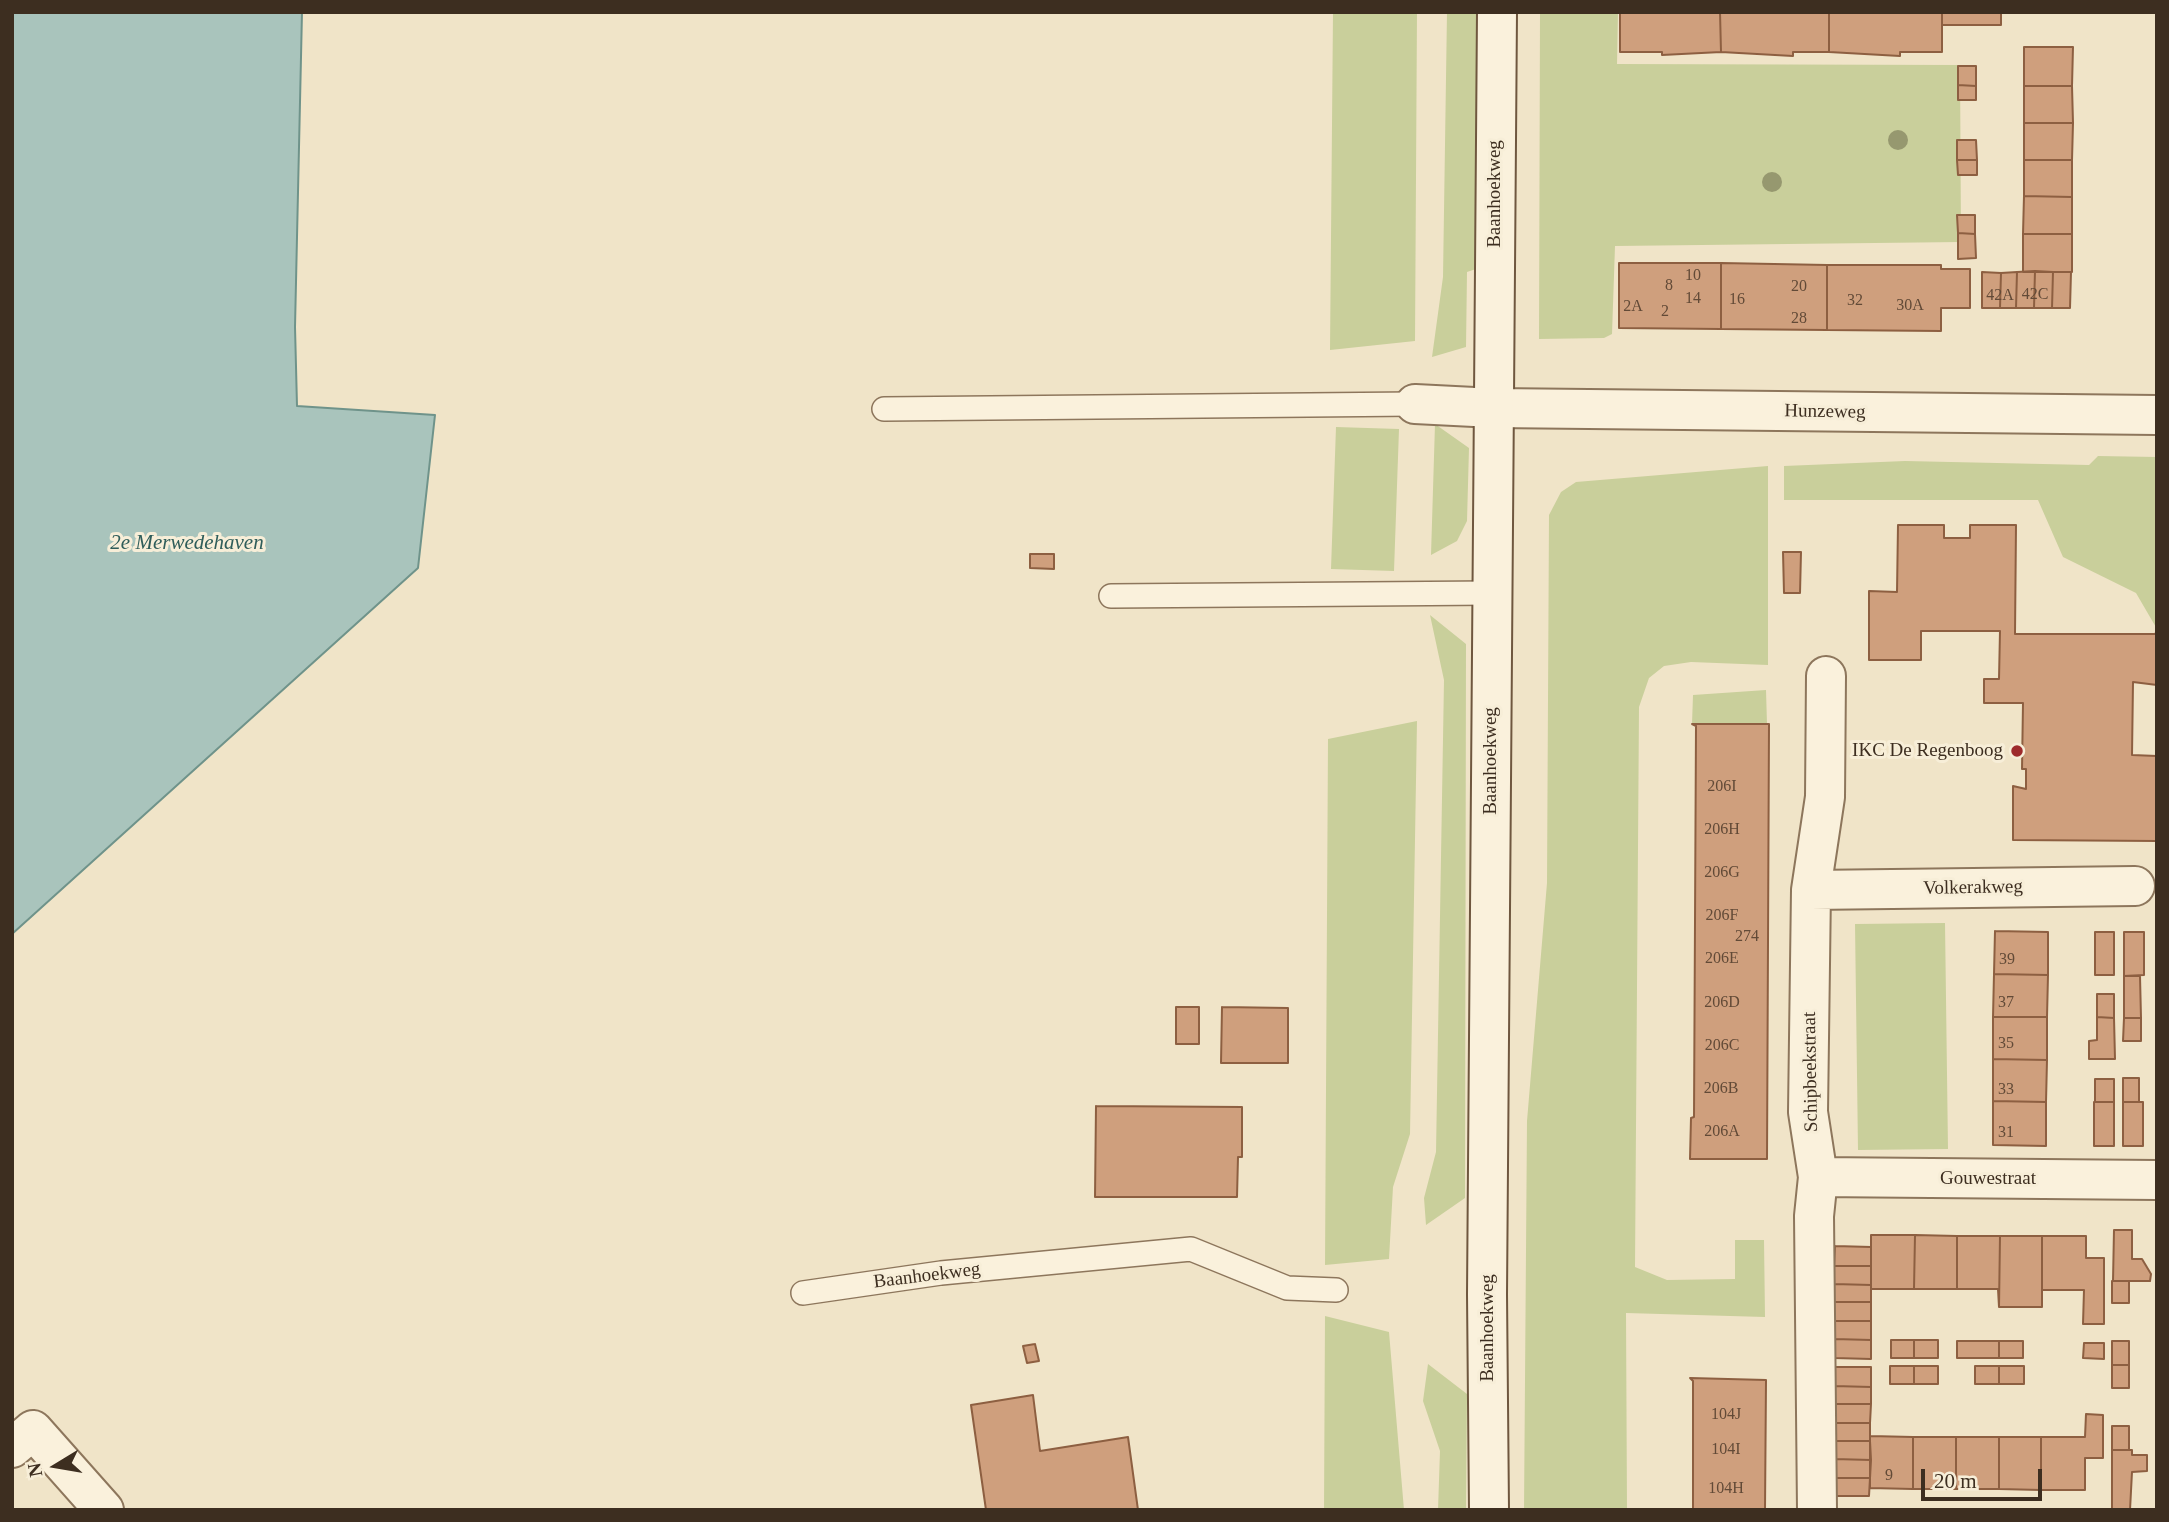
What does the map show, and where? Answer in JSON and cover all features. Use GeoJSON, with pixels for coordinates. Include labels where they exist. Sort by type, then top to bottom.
{"type":"FeatureCollection","features":[{"type":"Feature","properties":{"kind":"street","name":"Baanhoekweg"},"geometry":{"type":"LineString","coordinates":[[1489,1510],[1487,1294],[1497,12]]}},
{"type":"Feature","properties":{"kind":"street","name":"Hunzeweg"},"geometry":{"type":"LineString","coordinates":[[1415,404],[1493,408],[2157,415]]}},
{"type":"Feature","properties":{"kind":"street","name":"Schipbeekstraat"},"geometry":{"type":"LineString","coordinates":[[1817,1510],[1814,1216],[1818,1177],[1808,1112],[1811,890],[1825,797],[1826,676]]}},
{"type":"Feature","properties":{"kind":"street","name":"Volkerakweg"},"geometry":{"type":"LineString","coordinates":[[1811,890],[2135,886]]}},
{"type":"Feature","properties":{"kind":"street","name":"Gouwestraat"},"geometry":{"type":"LineString","coordinates":[[1818,1177],[2157,1180]]}},
{"type":"Feature","properties":{"kind":"street"},"geometry":{"type":"LineString","coordinates":[[12,1448],[33,1430],[104,1510]]}},
{"type":"Feature","properties":{"kind":"lane"},"geometry":{"type":"LineString","coordinates":[[884,409],[1415,404]]}},
{"type":"Feature","properties":{"kind":"lane"},"geometry":{"type":"LineString","coordinates":[[1111,596],[1492,593]]}},
{"type":"Feature","properties":{"kind":"lane","name":"Baanhoekweg"},"geometry":{"type":"LineString","coordinates":[[803,1293],[941,1273],[1192,1249],[1287,1288],[1336,1290]]}},
{"type":"Feature","properties":{"kind":"green space"},"geometry":{"type":"Polygon","coordinates":[[[1333,12],[1417,12],[1415,341],[1330,350],[1333,12]]]}},
{"type":"Feature","properties":{"kind":"green space"},"geometry":{"type":"Polygon","coordinates":[[[1447,12],[1478,12],[1479,268],[1467,272],[1466,347],[1432,357],[1443,277],[1447,12]]]}},
{"type":"Feature","properties":{"kind":"green space"},"geometry":{"type":"Polygon","coordinates":[[[1540,12],[1618,12],[1617,64],[1960,65],[1961,242],[1615,246],[1612,334],[1604,338],[1539,339],[1540,12]]]}},
{"type":"Feature","properties":{"kind":"green space"},"geometry":{"type":"Polygon","coordinates":[[[1435,424],[1469,448],[1467,521],[1457,541],[1431,555],[1435,424]]]}},
{"type":"Feature","properties":{"kind":"green space"},"geometry":{"type":"Polygon","coordinates":[[[1336,427],[1399,429],[1394,571],[1331,569],[1336,427]]]}},
{"type":"Feature","properties":{"kind":"green space"},"geometry":{"type":"Polygon","coordinates":[[[2098,456],[2157,457],[2157,629],[2136,593],[2063,557],[2038,500],[1784,500],[1784,466],[1905,461],[2089,465],[2098,456]]]}},
{"type":"Feature","properties":{"kind":"green space"},"geometry":{"type":"Polygon","coordinates":[[[1768,466],[1768,665],[1691,662],[1664,666],[1649,678],[1639,707],[1635,1267],[1667,1280],[1735,1279],[1735,1240],[1764,1240],[1765,1317],[1626,1313],[1627,1510],[1524,1510],[1527,1121],[1547,883],[1549,515],[1561,492],[1576,482],[1768,466]]]}},
{"type":"Feature","properties":{"kind":"green space"},"geometry":{"type":"Polygon","coordinates":[[[1430,615],[1466,644],[1465,1198],[1426,1225],[1424,1198],[1436,1152],[1444,680],[1430,615]]]}},
{"type":"Feature","properties":{"kind":"green space"},"geometry":{"type":"Polygon","coordinates":[[[1766,690],[1767,724],[1692,724],[1693,695],[1766,690]]]}},
{"type":"Feature","properties":{"kind":"green space"},"geometry":{"type":"Polygon","coordinates":[[[1417,721],[1410,1134],[1393,1187],[1389,1259],[1325,1265],[1328,739],[1417,721]]]}},
{"type":"Feature","properties":{"kind":"green space"},"geometry":{"type":"Polygon","coordinates":[[[1945,923],[1948,1149],[1858,1150],[1855,924],[1945,923]]]}},
{"type":"Feature","properties":{"kind":"green space"},"geometry":{"type":"Polygon","coordinates":[[[1325,1316],[1389,1332],[1404,1510],[1324,1510],[1325,1316]]]}},
{"type":"Feature","properties":{"kind":"green space"},"geometry":{"type":"Polygon","coordinates":[[[1428,1364],[1467,1394],[1466,1510],[1438,1510],[1440,1451],[1423,1401],[1428,1364]]]}},
{"type":"Feature","properties":{"kind":"water","name":"2e Merwedehaven"},"geometry":{"type":"Polygon","coordinates":[[[12,12],[302,12],[295,327],[297,406],[435,415],[418,568],[12,934],[12,12]]]}},
{"type":"Feature","properties":{"kind":"building"},"geometry":{"type":"Polygon","coordinates":[[[1620,12],[1720,12],[1721,52],[1662,55],[1662,52],[1620,52],[1620,12]]]}},
{"type":"Feature","properties":{"kind":"building"},"geometry":{"type":"Polygon","coordinates":[[[1720,12],[1829,12],[1829,52],[1793,52],[1793,56],[1721,52],[1720,12]]]}},
{"type":"Feature","properties":{"kind":"building"},"geometry":{"type":"Polygon","coordinates":[[[1829,12],[1942,12],[1942,52],[1900,52],[1900,56],[1829,52],[1829,12]]]}},
{"type":"Feature","properties":{"kind":"building"},"geometry":{"type":"Polygon","coordinates":[[[1942,12],[2001,12],[2001,25],[1942,25],[1942,12]]]}},
{"type":"Feature","properties":{"kind":"building"},"geometry":{"type":"Polygon","coordinates":[[[2024,47],[2073,47],[2072,86],[2024,86],[2024,47]]]}},
{"type":"Feature","properties":{"kind":"building"},"geometry":{"type":"Polygon","coordinates":[[[1958,66],[1976,66],[1976,86],[1958,85],[1958,66]]]}},
{"type":"Feature","properties":{"kind":"building"},"geometry":{"type":"Polygon","coordinates":[[[1958,85],[1976,86],[1976,100],[1958,100],[1958,85]]]}},
{"type":"Feature","properties":{"kind":"building"},"geometry":{"type":"Polygon","coordinates":[[[2024,86],[2072,86],[2073,123],[2024,123],[2024,86]]]}},
{"type":"Feature","properties":{"kind":"building"},"geometry":{"type":"Polygon","coordinates":[[[2024,123],[2073,123],[2072,160],[2024,160],[2024,123]]]}},
{"type":"Feature","properties":{"kind":"building"},"geometry":{"type":"Polygon","coordinates":[[[1957,140],[1976,140],[1977,160],[1957,160],[1957,140]]]}},
{"type":"Feature","properties":{"kind":"building"},"geometry":{"type":"Polygon","coordinates":[[[1957,160],[1977,160],[1977,175],[1958,175],[1957,160]]]}},
{"type":"Feature","properties":{"kind":"building"},"geometry":{"type":"Polygon","coordinates":[[[2024,160],[2072,160],[2072,197],[2024,196],[2024,160]]]}},
{"type":"Feature","properties":{"kind":"building"},"geometry":{"type":"Polygon","coordinates":[[[2024,196],[2072,197],[2072,234],[2023,234],[2024,196]]]}},
{"type":"Feature","properties":{"kind":"building"},"geometry":{"type":"Polygon","coordinates":[[[1957,215],[1975,215],[1975,234],[1958,233],[1957,215]]]}},
{"type":"Feature","properties":{"kind":"building"},"geometry":{"type":"Polygon","coordinates":[[[1958,233],[1975,234],[1976,258],[1958,259],[1958,233]]]}},
{"type":"Feature","properties":{"kind":"building"},"geometry":{"type":"Polygon","coordinates":[[[2023,234],[2072,234],[2072,272],[2023,272],[2023,234]]]}},
{"type":"Feature","properties":{"kind":"building"},"geometry":{"type":"Polygon","coordinates":[[[1619,263],[1721,263],[1721,329],[1619,328],[1619,263]]]}},
{"type":"Feature","properties":{"kind":"building"},"geometry":{"type":"Polygon","coordinates":[[[1721,263],[1827,265],[1827,330],[1721,329],[1721,263]]]}},
{"type":"Feature","properties":{"kind":"building"},"geometry":{"type":"Polygon","coordinates":[[[1827,265],[1941,265],[1941,269],[1970,269],[1970,308],[1941,308],[1941,331],[1827,330],[1827,265]]]}},
{"type":"Feature","properties":{"kind":"building"},"geometry":{"type":"Polygon","coordinates":[[[2035,271],[2053,272],[2052,308],[2034,308],[2035,271]]]}},
{"type":"Feature","properties":{"kind":"building"},"geometry":{"type":"Polygon","coordinates":[[[2035,271],[2034,308],[2016,308],[2017,272],[2035,271]]]}},
{"type":"Feature","properties":{"kind":"building"},"geometry":{"type":"Polygon","coordinates":[[[1982,272],[2001,273],[2000,308],[1982,308],[1982,272]]]}},
{"type":"Feature","properties":{"kind":"building"},"geometry":{"type":"Polygon","coordinates":[[[2017,272],[2016,308],[2000,308],[2001,273],[2017,272]]]}},
{"type":"Feature","properties":{"kind":"building"},"geometry":{"type":"Polygon","coordinates":[[[2053,272],[2071,272],[2070,308],[2052,308],[2053,272]]]}},
{"type":"Feature","properties":{"kind":"building"},"geometry":{"type":"Polygon","coordinates":[[[1898,525],[1944,525],[1944,538],[1970,538],[1970,525],[2016,525],[2015,634],[2155,634],[2157,631],[2157,685],[2133,682],[2132,755],[2157,756],[2157,841],[2013,840],[2013,786],[2026,789],[2026,769],[2022,769],[2023,703],[1984,703],[1984,679],[1999,679],[2000,631],[1921,631],[1921,660],[1869,660],[1869,591],[1897,592],[1898,525]]]}},
{"type":"Feature","properties":{"kind":"building"},"geometry":{"type":"Polygon","coordinates":[[[1783,552],[1801,552],[1800,593],[1784,593],[1783,552]]]}},
{"type":"Feature","properties":{"kind":"building"},"geometry":{"type":"Polygon","coordinates":[[[1030,554],[1054,554],[1054,569],[1030,568],[1030,554]]]}},
{"type":"Feature","properties":{"kind":"building"},"geometry":{"type":"Polygon","coordinates":[[[1692,724],[1769,724],[1767,1159],[1690,1159],[1691,1118],[1694,1117],[1696,726],[1692,724]]]}},
{"type":"Feature","properties":{"kind":"building"},"geometry":{"type":"Polygon","coordinates":[[[1995,931],[2048,932],[2048,975],[1994,974],[1995,931]]]}},
{"type":"Feature","properties":{"kind":"building"},"geometry":{"type":"Polygon","coordinates":[[[2095,932],[2114,932],[2114,975],[2095,975],[2095,932]]]}},
{"type":"Feature","properties":{"kind":"building"},"geometry":{"type":"Polygon","coordinates":[[[2124,932],[2144,932],[2144,975],[2124,976],[2124,932]]]}},
{"type":"Feature","properties":{"kind":"building"},"geometry":{"type":"Polygon","coordinates":[[[1994,974],[2048,975],[2047,1017],[1993,1017],[1994,974]]]}},
{"type":"Feature","properties":{"kind":"building"},"geometry":{"type":"Polygon","coordinates":[[[2124,976],[2140,976],[2141,1018],[2124,1018],[2124,976]]]}},
{"type":"Feature","properties":{"kind":"building"},"geometry":{"type":"Polygon","coordinates":[[[2097,994],[2114,994],[2114,1018],[2097,1017],[2097,994]]]}},
{"type":"Feature","properties":{"kind":"building"},"geometry":{"type":"Polygon","coordinates":[[[1176,1007],[1199,1007],[1199,1044],[1176,1044],[1176,1007]]]}},
{"type":"Feature","properties":{"kind":"building"},"geometry":{"type":"Polygon","coordinates":[[[1222,1007],[1288,1008],[1288,1063],[1221,1063],[1222,1007]]]}},
{"type":"Feature","properties":{"kind":"building"},"geometry":{"type":"Polygon","coordinates":[[[1993,1017],[2047,1017],[2047,1060],[1993,1059],[1993,1017]]]}},
{"type":"Feature","properties":{"kind":"building"},"geometry":{"type":"Polygon","coordinates":[[[2097,1017],[2114,1018],[2115,1059],[2089,1059],[2089,1041],[2097,1040],[2097,1017]]]}},
{"type":"Feature","properties":{"kind":"building"},"geometry":{"type":"Polygon","coordinates":[[[2124,1018],[2141,1018],[2141,1041],[2123,1041],[2124,1018]]]}},
{"type":"Feature","properties":{"kind":"building"},"geometry":{"type":"Polygon","coordinates":[[[1993,1059],[2047,1060],[2046,1102],[1993,1101],[1993,1059]]]}},
{"type":"Feature","properties":{"kind":"building"},"geometry":{"type":"Polygon","coordinates":[[[2123,1078],[2139,1078],[2139,1102],[2123,1102],[2123,1078]]]}},
{"type":"Feature","properties":{"kind":"building"},"geometry":{"type":"Polygon","coordinates":[[[2095,1079],[2114,1079],[2114,1102],[2095,1102],[2095,1079]]]}},
{"type":"Feature","properties":{"kind":"building"},"geometry":{"type":"Polygon","coordinates":[[[1993,1101],[2046,1102],[2046,1146],[1993,1145],[1993,1101]]]}},
{"type":"Feature","properties":{"kind":"building"},"geometry":{"type":"Polygon","coordinates":[[[2094,1102],[2114,1102],[2114,1146],[2094,1146],[2094,1102]]]}},
{"type":"Feature","properties":{"kind":"building"},"geometry":{"type":"Polygon","coordinates":[[[2123,1102],[2143,1102],[2143,1146],[2123,1146],[2123,1102]]]}},
{"type":"Feature","properties":{"kind":"building"},"geometry":{"type":"Polygon","coordinates":[[[1096,1106],[1242,1107],[1242,1157],[1238,1157],[1237,1197],[1095,1197],[1096,1106]]]}},
{"type":"Feature","properties":{"kind":"building"},"geometry":{"type":"Polygon","coordinates":[[[2114,1230],[2132,1230],[2132,1259],[2142,1259],[2151,1274],[2150,1281],[2113,1281],[2114,1230]]]}},
{"type":"Feature","properties":{"kind":"building"},"geometry":{"type":"Polygon","coordinates":[[[1871,1235],[1915,1235],[1914,1289],[1871,1289],[1871,1235]]]}},
{"type":"Feature","properties":{"kind":"building"},"geometry":{"type":"Polygon","coordinates":[[[1915,1235],[1957,1236],[1957,1289],[1914,1289],[1915,1235]]]}},
{"type":"Feature","properties":{"kind":"building"},"geometry":{"type":"Polygon","coordinates":[[[1957,1236],[2000,1236],[1999,1307],[1998,1289],[1957,1289],[1957,1236]]]}},
{"type":"Feature","properties":{"kind":"building"},"geometry":{"type":"Polygon","coordinates":[[[2000,1236],[2042,1236],[2042,1307],[1999,1307],[2000,1236]]]}},
{"type":"Feature","properties":{"kind":"building"},"geometry":{"type":"Polygon","coordinates":[[[2042,1236],[2086,1236],[2086,1258],[2104,1258],[2104,1324],[2083,1324],[2084,1290],[2042,1290],[2042,1236]]]}},
{"type":"Feature","properties":{"kind":"building"},"geometry":{"type":"Polygon","coordinates":[[[1835,1246],[1871,1247],[1871,1266],[1834,1266],[1835,1246]]]}},
{"type":"Feature","properties":{"kind":"building"},"geometry":{"type":"Polygon","coordinates":[[[1834,1266],[1871,1266],[1871,1285],[1834,1284],[1834,1266]]]}},
{"type":"Feature","properties":{"kind":"building"},"geometry":{"type":"Polygon","coordinates":[[[2112,1281],[2129,1281],[2129,1303],[2112,1303],[2112,1281]]]}},
{"type":"Feature","properties":{"kind":"building"},"geometry":{"type":"Polygon","coordinates":[[[1834,1284],[1871,1285],[1871,1302],[1834,1302],[1834,1284]]]}},
{"type":"Feature","properties":{"kind":"building"},"geometry":{"type":"Polygon","coordinates":[[[1834,1302],[1871,1302],[1871,1321],[1834,1321],[1834,1302]]]}},
{"type":"Feature","properties":{"kind":"building"},"geometry":{"type":"Polygon","coordinates":[[[1834,1321],[1871,1321],[1871,1340],[1834,1339],[1834,1321]]]}},
{"type":"Feature","properties":{"kind":"building"},"geometry":{"type":"Polygon","coordinates":[[[1834,1339],[1871,1340],[1871,1359],[1834,1358],[1834,1339]]]}},
{"type":"Feature","properties":{"kind":"building"},"geometry":{"type":"Polygon","coordinates":[[[1891,1340],[1914,1340],[1914,1358],[1891,1358],[1891,1340]]]}},
{"type":"Feature","properties":{"kind":"building"},"geometry":{"type":"Polygon","coordinates":[[[1914,1340],[1938,1340],[1938,1358],[1914,1358],[1914,1340]]]}},
{"type":"Feature","properties":{"kind":"building"},"geometry":{"type":"Polygon","coordinates":[[[1957,1341],[1999,1341],[1999,1358],[1957,1358],[1957,1341]]]}},
{"type":"Feature","properties":{"kind":"building"},"geometry":{"type":"Polygon","coordinates":[[[1999,1341],[2023,1341],[2023,1358],[1999,1358],[1999,1341]]]}},
{"type":"Feature","properties":{"kind":"building"},"geometry":{"type":"Polygon","coordinates":[[[2112,1341],[2129,1341],[2129,1365],[2112,1365],[2112,1341]]]}},
{"type":"Feature","properties":{"kind":"building"},"geometry":{"type":"Polygon","coordinates":[[[2084,1343],[2104,1343],[2104,1359],[2083,1358],[2084,1343]]]}},
{"type":"Feature","properties":{"kind":"building"},"geometry":{"type":"Polygon","coordinates":[[[1035,1344],[1039,1361],[1027,1363],[1023,1346],[1035,1344]]]}},
{"type":"Feature","properties":{"kind":"building"},"geometry":{"type":"Polygon","coordinates":[[[2112,1365],[2129,1365],[2129,1388],[2112,1388],[2112,1365]]]}},
{"type":"Feature","properties":{"kind":"building"},"geometry":{"type":"Polygon","coordinates":[[[1890,1366],[1914,1366],[1914,1384],[1890,1384],[1890,1366]]]}},
{"type":"Feature","properties":{"kind":"building"},"geometry":{"type":"Polygon","coordinates":[[[1914,1366],[1938,1366],[1938,1384],[1914,1384],[1914,1366]]]}},
{"type":"Feature","properties":{"kind":"building"},"geometry":{"type":"Polygon","coordinates":[[[1975,1366],[1999,1366],[1999,1384],[1975,1384],[1975,1366]]]}},
{"type":"Feature","properties":{"kind":"building"},"geometry":{"type":"Polygon","coordinates":[[[1999,1366],[2024,1366],[2024,1384],[1999,1384],[1999,1366]]]}},
{"type":"Feature","properties":{"kind":"building"},"geometry":{"type":"Polygon","coordinates":[[[1834,1367],[1871,1367],[1871,1387],[1834,1386],[1834,1367]]]}},
{"type":"Feature","properties":{"kind":"building"},"geometry":{"type":"Polygon","coordinates":[[[1690,1378],[1766,1380],[1765,1510],[1693,1510],[1693,1381],[1690,1378]]]}},
{"type":"Feature","properties":{"kind":"building"},"geometry":{"type":"Polygon","coordinates":[[[1834,1386],[1871,1387],[1871,1404],[1834,1404],[1834,1386]]]}},
{"type":"Feature","properties":{"kind":"building"},"geometry":{"type":"Polygon","coordinates":[[[1033,1395],[1040,1451],[1128,1437],[1138,1510],[986,1510],[971,1405],[1033,1395]]]}},
{"type":"Feature","properties":{"kind":"building"},"geometry":{"type":"Polygon","coordinates":[[[1834,1404],[1871,1404],[1870,1423],[1834,1423],[1834,1404]]]}},
{"type":"Feature","properties":{"kind":"building"},"geometry":{"type":"Polygon","coordinates":[[[2086,1414],[2103,1415],[2103,1458],[2085,1458],[2085,1490],[2041,1490],[2041,1437],[2085,1437],[2086,1414]]]}},
{"type":"Feature","properties":{"kind":"building"},"geometry":{"type":"Polygon","coordinates":[[[1834,1423],[1870,1423],[1870,1441],[1834,1441],[1834,1423]]]}},
{"type":"Feature","properties":{"kind":"building"},"geometry":{"type":"Polygon","coordinates":[[[2112,1426],[2129,1426],[2129,1450],[2112,1450],[2112,1426]]]}},
{"type":"Feature","properties":{"kind":"building"},"geometry":{"type":"Polygon","coordinates":[[[1870,1436],[1913,1437],[1913,1489],[1870,1488],[1870,1436]]]}},
{"type":"Feature","properties":{"kind":"building"},"geometry":{"type":"Polygon","coordinates":[[[1913,1437],[1956,1437],[1956,1489],[1913,1489],[1913,1437]]]}},
{"type":"Feature","properties":{"kind":"building"},"geometry":{"type":"Polygon","coordinates":[[[1956,1437],[1999,1437],[1999,1489],[1956,1489],[1956,1437]]]}},
{"type":"Feature","properties":{"kind":"building"},"geometry":{"type":"Polygon","coordinates":[[[1999,1437],[2041,1437],[2041,1490],[1999,1489],[1999,1437]]]}},
{"type":"Feature","properties":{"kind":"building"},"geometry":{"type":"Polygon","coordinates":[[[1834,1441],[1870,1441],[1871,1460],[1834,1459],[1834,1441]]]}},
{"type":"Feature","properties":{"kind":"building"},"geometry":{"type":"Polygon","coordinates":[[[2112,1450],[2132,1450],[2132,1455],[2147,1455],[2147,1471],[2132,1472],[2130,1510],[2112,1510],[2112,1450]]]}},
{"type":"Feature","properties":{"kind":"building"},"geometry":{"type":"Polygon","coordinates":[[[1834,1459],[1871,1460],[1870,1478],[1834,1478],[1834,1459]]]}},
{"type":"Feature","properties":{"kind":"building"},"geometry":{"type":"Polygon","coordinates":[[[1834,1478],[1870,1478],[1869,1496],[1834,1496],[1834,1478]]]}},
{"type":"Feature","properties":{"kind":"place","name":"IKC De Regenboog"},"geometry":{"type":"Point","coordinates":[2017,751]}}]}
